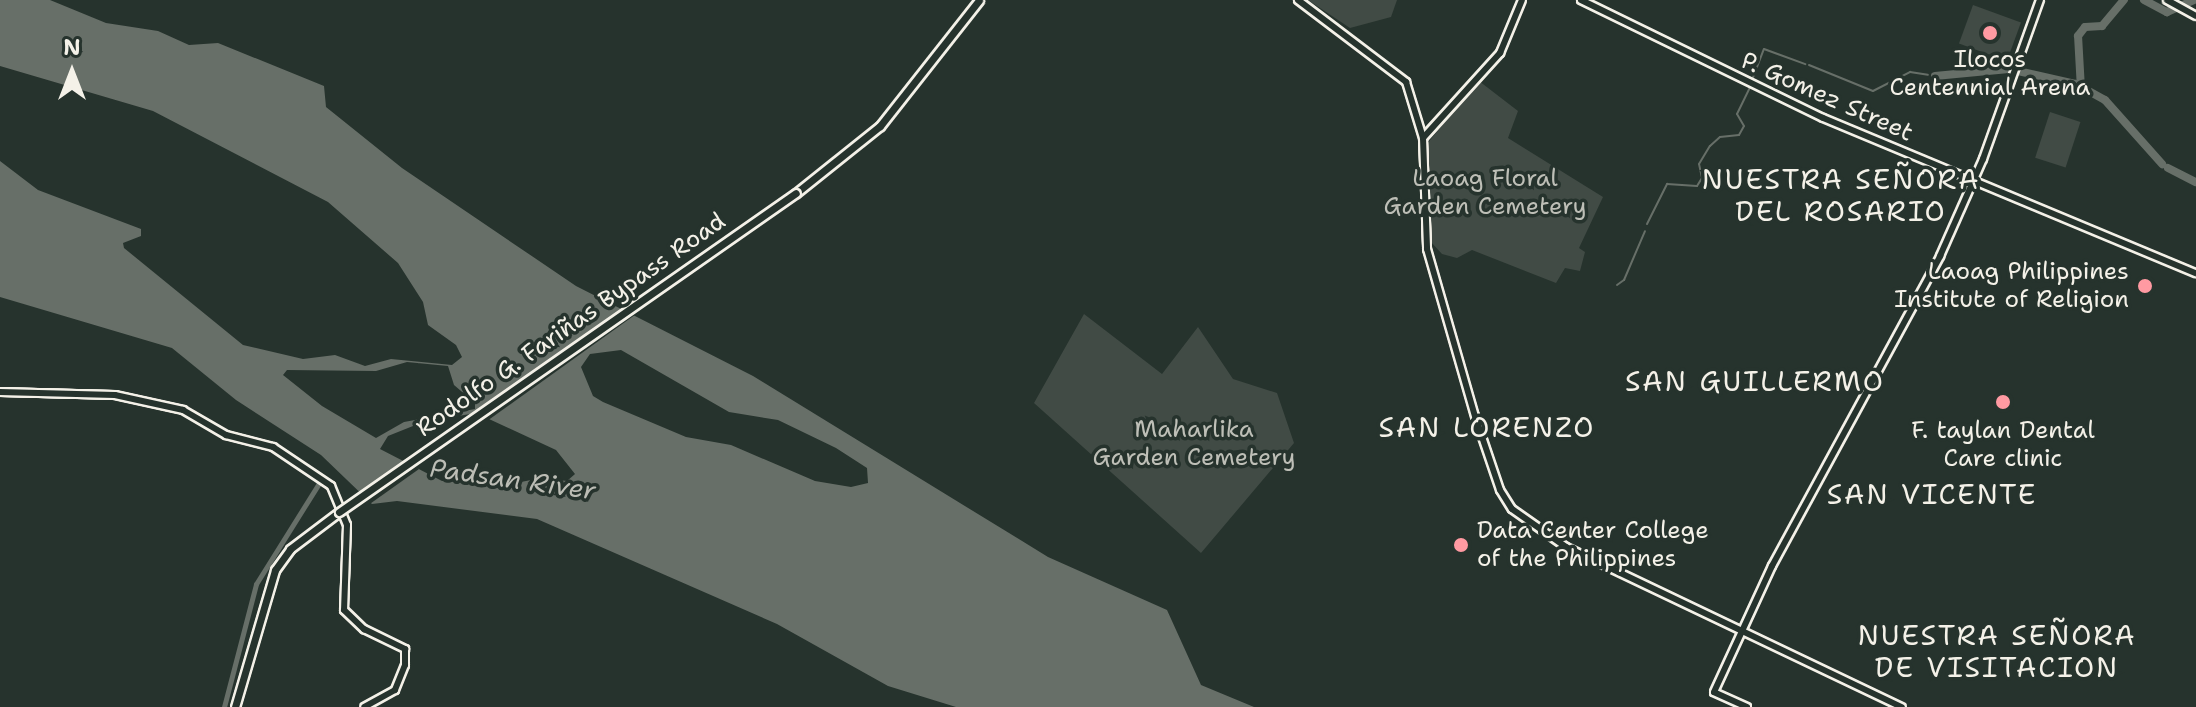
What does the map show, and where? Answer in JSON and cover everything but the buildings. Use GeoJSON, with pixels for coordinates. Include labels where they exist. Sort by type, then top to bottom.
{"type":"FeatureCollection","features":[{"type":"Feature","properties":{"kind":"main road","name":"Rodolfo G. Fariñas Bypass Road"},"geometry":{"type":"LineString","coordinates":[[235,707],[275,570],[290,549],[796,193],[880,126],[979,0]]}},
{"type":"Feature","properties":{"kind":"main road"},"geometry":{"type":"LineString","coordinates":[[1298,0],[1406,82],[1423,138],[1427,249],[1502,496],[1528,523],[1559,544],[1902,707]]}},
{"type":"Feature","properties":{"kind":"main road"},"geometry":{"type":"LineString","coordinates":[[1423,138],[1500,53],[1522,0]]}},
{"type":"Feature","properties":{"kind":"main road","name":"P. Gomez Street"},"geometry":{"type":"LineString","coordinates":[[1581,0],[1792,104],[2196,273]]}},
{"type":"Feature","properties":{"kind":"main road"},"geometry":{"type":"LineString","coordinates":[[1747,707],[1714,692],[1741,629],[1938,260],[2016,71],[2040,0]]}},
{"type":"Feature","properties":{"kind":"main road"},"geometry":{"type":"LineString","coordinates":[[2169,1],[2196,16]]}},
{"type":"Feature","properties":{"kind":"main road"},"geometry":{"type":"LineString","coordinates":[[0,392],[115,395],[183,410],[226,435],[273,447],[331,486],[347,525],[344,610],[364,629],[399,642],[406,655],[395,690],[364,707]]}},
{"type":"Feature","properties":{"kind":"green space"},"geometry":{"type":"Polygon","coordinates":[[[1308,0],[1397,0],[1391,17],[1350,28],[1308,0]]]}},
{"type":"Feature","properties":{"kind":"green space","name":"Ilocos Centennial Arena"},"geometry":{"type":"Polygon","coordinates":[[[1973,5],[2021,22],[2007,61],[1959,44],[1973,5]]]}},
{"type":"Feature","properties":{"kind":"green space","name":"Laoag Floral Garden Cemetery"},"geometry":{"type":"Polygon","coordinates":[[[1479,81],[1518,111],[1508,138],[1603,197],[1579,248],[1585,252],[1580,271],[1565,268],[1556,283],[1472,250],[1457,258],[1442,254],[1430,241],[1426,145],[1479,81]]]}},
{"type":"Feature","properties":{"kind":"green space"},"geometry":{"type":"Polygon","coordinates":[[[2050,112],[2080,122],[2066,168],[2035,158],[2050,112]]]}},
{"type":"Feature","properties":{"kind":"green space","name":"Maharlika Garden Cemetery"},"geometry":{"type":"Polygon","coordinates":[[[1084,314],[1162,374],[1198,327],[1233,379],[1277,393],[1294,443],[1201,553],[1034,403],[1084,314]]]}},
{"type":"Feature","properties":{"kind":"shaded area"},"geometry":{"type":"Polygon","coordinates":[[[0,0],[50,0],[106,23],[158,31],[189,45],[218,43],[324,86],[326,107],[402,168],[576,286],[753,376],[1048,557],[1167,610],[1201,685],[1254,707],[956,707],[888,686],[777,624],[537,519],[397,501],[372,504],[321,455],[236,400],[172,348],[0,297],[0,161],[38,190],[141,229],[141,236],[123,243],[124,248],[243,345],[303,359],[335,355],[365,366],[391,359],[452,365],[462,357],[456,345],[428,325],[423,302],[398,263],[328,202],[153,111],[0,66],[0,0]],[[621,350],[590,354],[581,367],[593,396],[603,402],[686,437],[731,445],[815,481],[851,487],[868,483],[867,468],[836,448],[778,420],[729,412],[621,350]],[[407,362],[376,371],[287,370],[283,375],[322,406],[376,438],[404,422],[475,409],[475,403],[454,385],[448,366],[407,362]],[[476,413],[423,422],[388,436],[380,449],[442,481],[511,484],[541,478],[567,481],[575,474],[556,450],[476,413]]]}},
{"type":"Feature","properties":{"kind":"pier"},"geometry":{"type":"Polygon","coordinates":[[[627,307],[639,312],[487,421],[475,417],[627,307]]]}},
{"type":"Feature","properties":{"kind":"pier"},"geometry":{"type":"Polygon","coordinates":[[[406,461],[419,469],[367,506],[355,496],[406,461]]]}},
{"type":"Feature","properties":{"kind":"waterway"},"geometry":{"type":"LineString","coordinates":[[2081,89],[2078,36],[2085,27],[2102,26],[2124,0]]}},
{"type":"Feature","properties":{"kind":"waterway"},"geometry":{"type":"LineString","coordinates":[[2144,0],[2167,12],[2194,0]]}},
{"type":"Feature","properties":{"kind":"waterway"},"geometry":{"type":"LineString","coordinates":[[1752,80],[1764,49],[1805,64]]}},
{"type":"Feature","properties":{"kind":"waterway"},"geometry":{"type":"LineString","coordinates":[[1809,65],[1873,91],[1910,72],[1928,75]]}},
{"type":"Feature","properties":{"kind":"waterway"},"geometry":{"type":"LineString","coordinates":[[1935,76],[2009,69],[2076,84],[2105,100],[2162,164]]}},
{"type":"Feature","properties":{"kind":"waterway"},"geometry":{"type":"LineString","coordinates":[[1647,224],[1667,184],[1697,186],[1702,178],[1699,164],[1710,146],[1720,137],[1739,135],[1744,126],[1737,114],[1750,87]]}},
{"type":"Feature","properties":{"kind":"waterway"},"geometry":{"type":"LineString","coordinates":[[2168,168],[2196,182]]}},
{"type":"Feature","properties":{"kind":"waterway"},"geometry":{"type":"LineString","coordinates":[[1617,285],[1624,280],[1645,231]]}},
{"type":"Feature","properties":{"kind":"waterway"},"geometry":{"type":"LineString","coordinates":[[224,707],[256,584],[319,483]]}},
{"type":"Feature","properties":{"kind":"place","name":"Ilocos Centennial Arena"},"geometry":{"type":"Point","coordinates":[1990,33]}},
{"type":"Feature","properties":{"kind":"place","name":"Laoag Philippines Institute of Religion"},"geometry":{"type":"Point","coordinates":[2145,286]}},
{"type":"Feature","properties":{"kind":"place","name":"F. taylan Dental Care clinic"},"geometry":{"type":"Point","coordinates":[2003,402]}},
{"type":"Feature","properties":{"kind":"place","name":"Data Center College of the Philippines"},"geometry":{"type":"Point","coordinates":[1461,545]}},
{"type":"Feature","properties":{"kind":"district","name":"NUESTRA SEÑORA DEL ROSARIO"},"geometry":{"type":"Point","coordinates":[1841,195]}},
{"type":"Feature","properties":{"kind":"district","name":"SAN GUILLERMO"},"geometry":{"type":"Point","coordinates":[1755,381]}},
{"type":"Feature","properties":{"kind":"district","name":"SAN LORENZO"},"geometry":{"type":"Point","coordinates":[1487,427]}},
{"type":"Feature","properties":{"kind":"district","name":"SAN VICENTE"},"geometry":{"type":"Point","coordinates":[1932,494]}},
{"type":"Feature","properties":{"kind":"district","name":"NUESTRA SEÑORA DE VISITACION"},"geometry":{"type":"Point","coordinates":[1997,651]}},
{"type":"Feature","properties":{"kind":"water label","name":"Padsan River"},"geometry":{"type":"Point","coordinates":[513,479]}}]}
